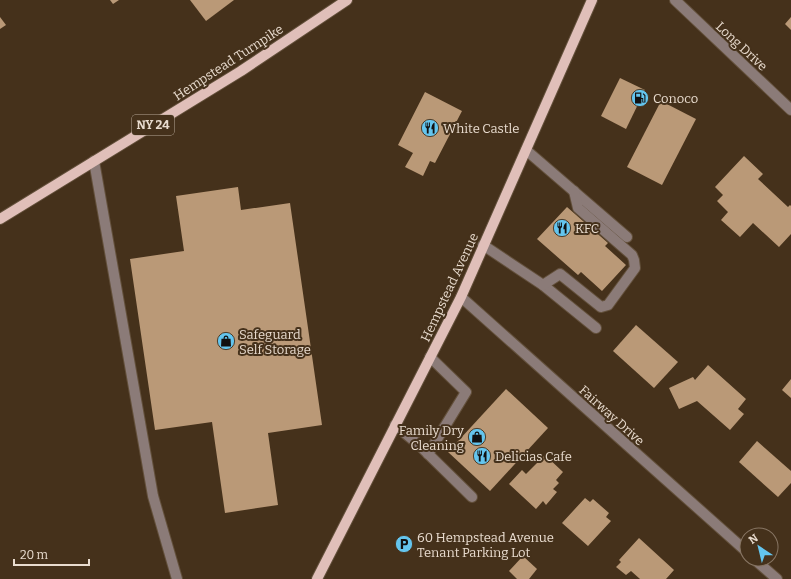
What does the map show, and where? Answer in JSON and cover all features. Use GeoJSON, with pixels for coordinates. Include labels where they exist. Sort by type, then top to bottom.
{"type":"FeatureCollection","features":[{"type":"Feature","properties":{"kind":"main road","name":"Hempstead Turnpike"},"geometry":{"type":"LineString","coordinates":[[0,219],[241,71],[346,0]]}},
{"type":"Feature","properties":{"kind":"main road","name":"Hempstead Avenue"},"geometry":{"type":"LineString","coordinates":[[317,579],[461,297],[592,0]]}},
{"type":"Feature","properties":{"kind":"street","name":"Long Drive"},"geometry":{"type":"LineString","coordinates":[[675,0],[791,110]]}},
{"type":"Feature","properties":{"kind":"street"},"geometry":{"type":"LineString","coordinates":[[526,150],[627,237]]}},
{"type":"Feature","properties":{"kind":"street"},"geometry":{"type":"LineString","coordinates":[[94,161],[153,496],[177,579]]}},
{"type":"Feature","properties":{"kind":"street"},"geometry":{"type":"LineString","coordinates":[[543,285],[560,274],[601,307],[608,305],[635,268],[632,255],[578,208],[574,191]]}},
{"type":"Feature","properties":{"kind":"street"},"geometry":{"type":"LineString","coordinates":[[483,245],[543,285],[596,328]]}},
{"type":"Feature","properties":{"kind":"street","name":"Fairway Drive"},"geometry":{"type":"LineString","coordinates":[[461,297],[739,545]]}},
{"type":"Feature","properties":{"kind":"street"},"geometry":{"type":"LineString","coordinates":[[428,454],[466,392],[430,357]]}},
{"type":"Feature","properties":{"kind":"street"},"geometry":{"type":"LineString","coordinates":[[395,425],[428,454],[472,497]]}},
{"type":"Feature","properties":{"kind":"street"},"geometry":{"type":"LineString","coordinates":[[763,567],[777,579]]}},
{"type":"Feature","properties":{"kind":"building"},"geometry":{"type":"Polygon","coordinates":[[[110,0],[119,0],[113,4],[110,0]]]}},
{"type":"Feature","properties":{"kind":"building"},"geometry":{"type":"Polygon","coordinates":[[[190,0],[234,0],[206,21],[190,0]]]}},
{"type":"Feature","properties":{"kind":"building"},"geometry":{"type":"Polygon","coordinates":[[[0,17],[6,25],[0,29],[0,17]]]}},
{"type":"Feature","properties":{"kind":"building"},"geometry":{"type":"Polygon","coordinates":[[[791,17],[791,30],[785,24],[791,17]]]}},
{"type":"Feature","properties":{"kind":"building"},"geometry":{"type":"Polygon","coordinates":[[[620,78],[645,90],[626,129],[601,116],[620,78]]]}},
{"type":"Feature","properties":{"kind":"building","name":"White Castle"},"geometry":{"type":"Polygon","coordinates":[[[425,92],[462,111],[435,163],[430,161],[423,176],[405,167],[413,153],[398,145],[425,92]]]}},
{"type":"Feature","properties":{"kind":"building"},"geometry":{"type":"Polygon","coordinates":[[[661,101],[696,119],[662,185],[627,167],[661,101]]]}},
{"type":"Feature","properties":{"kind":"building"},"geometry":{"type":"Polygon","coordinates":[[[744,156],[763,174],[758,179],[788,207],[790,205],[791,206],[791,234],[779,247],[753,223],[740,237],[721,220],[728,212],[717,201],[723,195],[715,187],[744,156]]]}},
{"type":"Feature","properties":{"kind":"building","name":"Safeguard Self Storage"},"geometry":{"type":"Polygon","coordinates":[[[238,187],[241,210],[290,203],[322,425],[268,433],[278,505],[225,513],[212,422],[155,430],[130,259],[184,251],[176,196],[238,187]]]}},
{"type":"Feature","properties":{"kind":"building"},"geometry":{"type":"Polygon","coordinates":[[[567,207],[608,243],[605,246],[626,265],[602,291],[581,272],[578,275],[537,239],[567,207]]]}},
{"type":"Feature","properties":{"kind":"building"},"geometry":{"type":"Polygon","coordinates":[[[636,325],[678,362],[654,388],[613,351],[636,325]]]}},
{"type":"Feature","properties":{"kind":"building"},"geometry":{"type":"Polygon","coordinates":[[[708,365],[746,399],[738,409],[744,414],[730,430],[697,401],[679,409],[669,388],[693,377],[695,380],[708,365]]]}},
{"type":"Feature","properties":{"kind":"building"},"geometry":{"type":"Polygon","coordinates":[[[791,379],[791,398],[782,390],[791,379]]]}},
{"type":"Feature","properties":{"kind":"building"},"geometry":{"type":"Polygon","coordinates":[[[506,389],[548,428],[490,491],[448,452],[506,389]]]}},
{"type":"Feature","properties":{"kind":"building"},"geometry":{"type":"Polygon","coordinates":[[[757,441],[791,471],[791,483],[778,497],[739,462],[757,441]]]}},
{"type":"Feature","properties":{"kind":"building"},"geometry":{"type":"Polygon","coordinates":[[[545,455],[563,472],[556,480],[559,483],[553,489],[557,492],[546,505],[543,501],[536,509],[509,484],[522,470],[526,474],[545,455]]]}},
{"type":"Feature","properties":{"kind":"building"},"geometry":{"type":"Polygon","coordinates":[[[585,498],[590,502],[593,499],[609,513],[606,517],[611,521],[588,546],[562,523],[585,498]]]}},
{"type":"Feature","properties":{"kind":"building"},"geometry":{"type":"Polygon","coordinates":[[[639,538],[674,570],[666,579],[640,579],[631,571],[626,575],[616,567],[621,562],[619,560],[639,538]]]}},
{"type":"Feature","properties":{"kind":"building"},"geometry":{"type":"Polygon","coordinates":[[[523,556],[537,569],[529,579],[517,579],[509,571],[523,556]]]}},
{"type":"Feature","properties":{"kind":"place","name":"Conoco"},"geometry":{"type":"Point","coordinates":[640,98]}},
{"type":"Feature","properties":{"kind":"place","name":"White Castle"},"geometry":{"type":"Point","coordinates":[430,128]}},
{"type":"Feature","properties":{"kind":"place","name":"KFC"},"geometry":{"type":"Point","coordinates":[562,228]}},
{"type":"Feature","properties":{"kind":"place","name":"Safeguard Self Storage"},"geometry":{"type":"Point","coordinates":[226,341]}},
{"type":"Feature","properties":{"kind":"place","name":"Family Dry Cleaning"},"geometry":{"type":"Point","coordinates":[477,437]}},
{"type":"Feature","properties":{"kind":"place","name":"Delicias Cafe"},"geometry":{"type":"Point","coordinates":[482,456]}},
{"type":"Feature","properties":{"kind":"place","name":"60 Hempstead Avenue Tenant Parking Lot"},"geometry":{"type":"Point","coordinates":[404,544]}}]}
